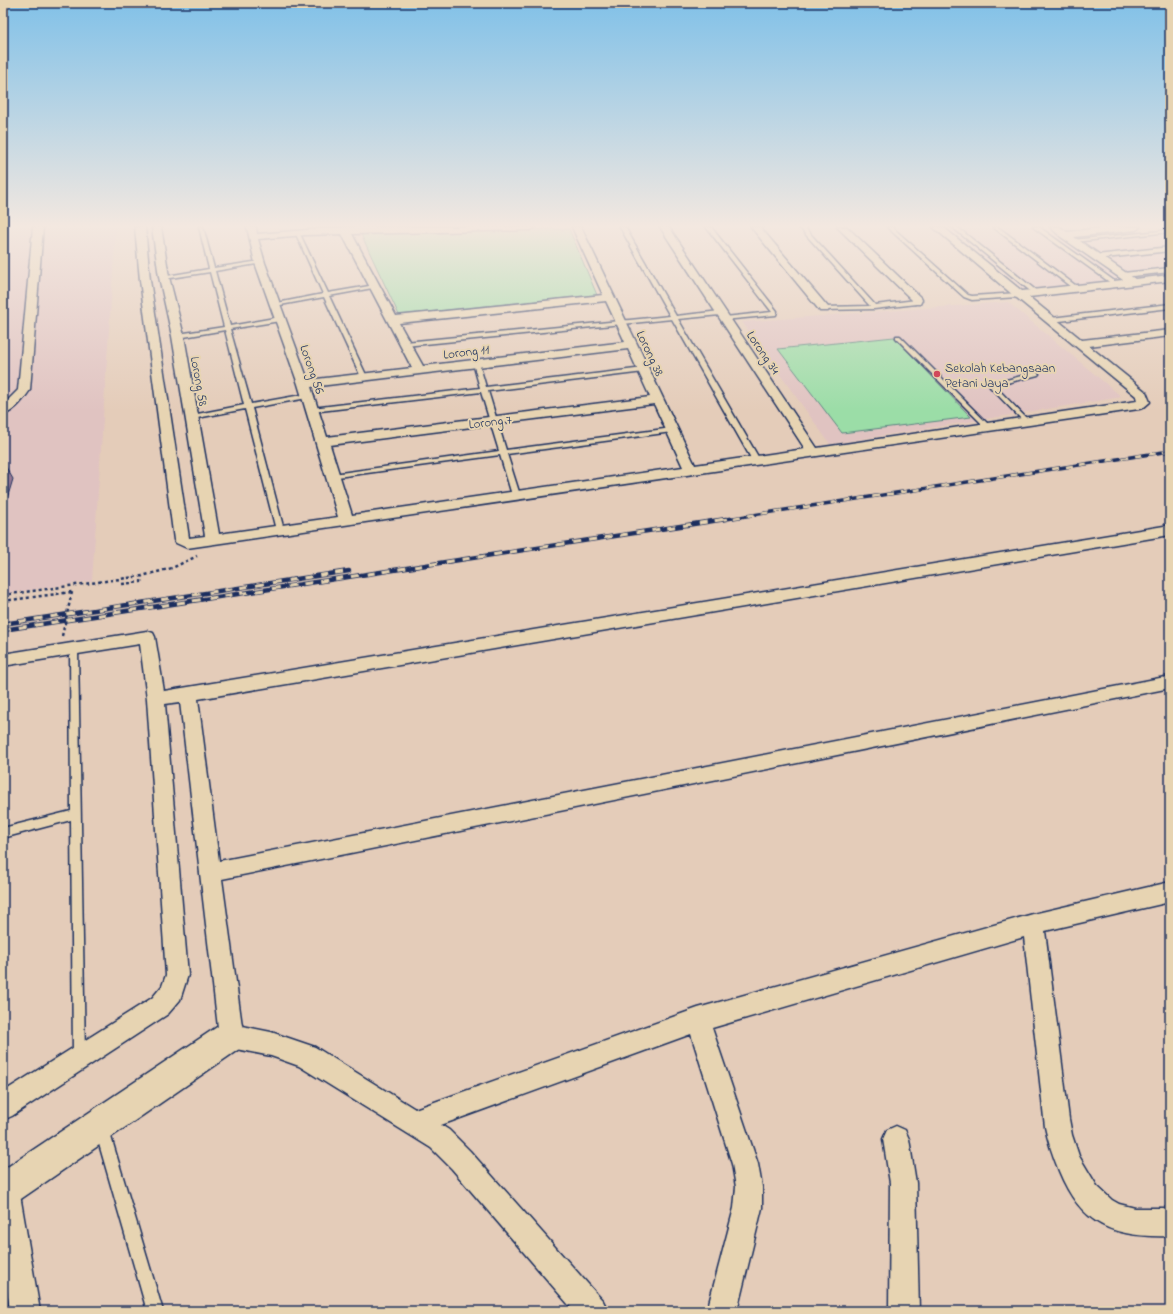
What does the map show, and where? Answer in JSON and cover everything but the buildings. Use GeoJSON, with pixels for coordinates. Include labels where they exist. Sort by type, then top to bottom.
{"type":"FeatureCollection","features":[{"type":"Feature","properties":{"kind":"street"},"geometry":{"type":"LineString","coordinates":[[3,411],[20,396],[24,390],[33,288]]}},
{"type":"Feature","properties":{"kind":"street"},"geometry":{"type":"LineString","coordinates":[[146,288],[181,540],[187,543],[1139,406],[1144,402],[1142,395],[1010,288]]}},
{"type":"Feature","properties":{"kind":"street","name":"Lorong 58"},"geometry":{"type":"LineString","coordinates":[[167,288],[178,336],[213,540]]}},
{"type":"Feature","properties":{"kind":"street","name":"Lorong 56"},"geometry":{"type":"LineString","coordinates":[[269,288],[304,384],[347,521]]}},
{"type":"Feature","properties":{"kind":"street"},"geometry":{"type":"LineString","coordinates":[[376,288],[419,370]]}},
{"type":"Feature","properties":{"kind":"street","name":"Lorong 38"},"geometry":{"type":"LineString","coordinates":[[605,288],[691,470]]}},
{"type":"Feature","properties":{"kind":"street","name":"Lorong 34"},"geometry":{"type":"LineString","coordinates":[[704,288],[814,453]]}},
{"type":"Feature","properties":{"kind":"street"},"geometry":{"type":"LineString","coordinates":[[807,288],[824,309]]}},
{"type":"Feature","properties":{"kind":"street"},"geometry":{"type":"LineString","coordinates":[[905,288],[917,300],[916,302]]}},
{"type":"Feature","properties":{"kind":"street"},"geometry":{"type":"LineString","coordinates":[[1018,295],[1084,288]]}},
{"type":"Feature","properties":{"kind":"street"},"geometry":{"type":"LineString","coordinates":[[393,320],[609,298]]}},
{"type":"Feature","properties":{"kind":"street"},"geometry":{"type":"LineString","coordinates":[[1080,344],[1170,333]]}},
{"type":"Feature","properties":{"kind":"street","name":"Lorong 11"},"geometry":{"type":"LineString","coordinates":[[304,384],[632,345]]}},
{"type":"Feature","properties":{"kind":"street","name":"Lorong 7"},"geometry":{"type":"LineString","coordinates":[[322,442],[658,400]]}},
{"type":"Feature","properties":{"kind":"street"},"geometry":{"type":"LineString","coordinates":[[156,699],[1170,530]]}},
{"type":"Feature","properties":{"kind":"street"},"geometry":{"type":"LineString","coordinates":[[3,665],[3,660],[68,642],[147,637],[156,699],[177,975],[172,992],[160,1006],[3,1107]]}},
{"type":"Feature","properties":{"kind":"street"},"geometry":{"type":"LineString","coordinates":[[211,872],[1170,682]]}},
{"type":"Feature","properties":{"kind":"street"},"geometry":{"type":"LineString","coordinates":[[188,693],[231,1036]]}},
{"type":"Feature","properties":{"kind":"street"},"geometry":{"type":"LineString","coordinates":[[414,1122],[698,1020],[1033,924],[1170,892]]}},
{"type":"Feature","properties":{"kind":"street"},"geometry":{"type":"LineString","coordinates":[[1033,924],[1059,1134],[1076,1178],[1089,1197],[1101,1210],[1116,1218],[1143,1223],[1170,1222]]}},
{"type":"Feature","properties":{"kind":"street"},"geometry":{"type":"LineString","coordinates":[[698,1020],[745,1164],[749,1187],[748,1208],[722,1311]]}},
{"type":"Feature","properties":{"kind":"street"},"geometry":{"type":"LineString","coordinates":[[26,1311],[4,1190],[231,1036],[271,1044],[306,1056],[414,1122],[440,1140],[461,1160],[593,1311]]}},
{"type":"Feature","properties":{"kind":"street"},"geometry":{"type":"LineString","coordinates":[[896,1139],[903,1183],[904,1311]]}},
{"type":"Feature","properties":{"kind":"lane"},"geometry":{"type":"LineString","coordinates":[[218,288],[280,530]]}},
{"type":"Feature","properties":{"kind":"lane"},"geometry":{"type":"LineString","coordinates":[[324,288],[364,377]]}},
{"type":"Feature","properties":{"kind":"lane"},"geometry":{"type":"LineString","coordinates":[[275,304],[367,288]]}},
{"type":"Feature","properties":{"kind":"lane"},"geometry":{"type":"LineString","coordinates":[[657,288],[756,460]]}},
{"type":"Feature","properties":{"kind":"lane"},"geometry":{"type":"LineString","coordinates":[[405,344],[673,316],[774,314],[775,312],[756,288]]}},
{"type":"Feature","properties":{"kind":"lane"},"geometry":{"type":"LineString","coordinates":[[857,288],[874,307]]}},
{"type":"Feature","properties":{"kind":"lane"},"geometry":{"type":"LineString","coordinates":[[957,288],[966,296],[972,298],[1018,295]]}},
{"type":"Feature","properties":{"kind":"lane"},"geometry":{"type":"LineString","coordinates":[[1030,288],[1036,293]]}},
{"type":"Feature","properties":{"kind":"lane"},"geometry":{"type":"LineString","coordinates":[[824,309],[874,307],[916,302]]}},
{"type":"Feature","properties":{"kind":"lane"},"geometry":{"type":"LineString","coordinates":[[1051,320],[1170,306]]}},
{"type":"Feature","properties":{"kind":"lane"},"geometry":{"type":"LineString","coordinates":[[178,336],[280,319]]}},
{"type":"Feature","properties":{"kind":"lane"},"geometry":{"type":"LineString","coordinates":[[898,337],[988,427]]}},
{"type":"Feature","properties":{"kind":"lane"},"geometry":{"type":"LineString","coordinates":[[476,363],[516,495]]}},
{"type":"Feature","properties":{"kind":"lane"},"geometry":{"type":"LineString","coordinates":[[312,410],[644,370]]}},
{"type":"Feature","properties":{"kind":"lane"},"geometry":{"type":"LineString","coordinates":[[1027,422],[993,387],[1001,383],[1036,374]]}},
{"type":"Feature","properties":{"kind":"lane"},"geometry":{"type":"LineString","coordinates":[[192,416],[308,396]]}},
{"type":"Feature","properties":{"kind":"lane"},"geometry":{"type":"LineString","coordinates":[[333,476],[672,430]]}},
{"type":"Feature","properties":{"kind":"lane"},"geometry":{"type":"LineString","coordinates":[[68,642],[76,814],[79,1058]]}},
{"type":"Feature","properties":{"kind":"lane"},"geometry":{"type":"LineString","coordinates":[[3,833],[76,814]]}},
{"type":"Feature","properties":{"kind":"lane"},"geometry":{"type":"LineString","coordinates":[[100,1125],[155,1311]]}},
{"type":"Feature","properties":{"kind":"path"},"geometry":{"type":"LineString","coordinates":[[3,595],[142,576],[172,568],[196,557],[213,540]]}},
{"type":"Feature","properties":{"kind":"path"},"geometry":{"type":"LineString","coordinates":[[122,584],[141,582],[142,576]]}},
{"type":"Feature","properties":{"kind":"path"},"geometry":{"type":"LineString","coordinates":[[3,601],[72,592],[68,642]]}},
{"type":"Feature","properties":{"kind":"shaded area"},"geometry":{"type":"Polygon","coordinates":[[[3,288],[112,288],[92,581],[3,594],[3,288]]]}},
{"type":"Feature","properties":{"kind":"shaded area"},"geometry":{"type":"Polygon","coordinates":[[[1022,288],[1122,288],[1034,298],[1022,288]]]}},
{"type":"Feature","properties":{"kind":"shaded area","name":"Sekolah Kebangsaan Petani Jaya"},"geometry":{"type":"Polygon","coordinates":[[[1008,302],[1122,397],[830,444],[742,322],[1008,302]]]}},
{"type":"Feature","properties":{"kind":"green space"},"geometry":{"type":"Polygon","coordinates":[[[386,288],[594,288],[597,295],[399,315],[386,288]]]}},
{"type":"Feature","properties":{"kind":"green space"},"geometry":{"type":"Polygon","coordinates":[[[894,337],[971,417],[842,433],[778,349],[894,337]]]}},
{"type":"Feature","properties":{"kind":"railway"},"geometry":{"type":"LineString","coordinates":[[720,520],[1170,451]]}},
{"type":"Feature","properties":{"kind":"railway"},"geometry":{"type":"LineString","coordinates":[[3,630],[726,519]]}},
{"type":"Feature","properties":{"kind":"railway"},"geometry":{"type":"LineString","coordinates":[[3,624],[349,571]]}},
{"type":"Feature","properties":{"kind":"place","name":"Sekolah Kebangsaan Petani Jaya"},"geometry":{"type":"Point","coordinates":[937,374]}}]}
